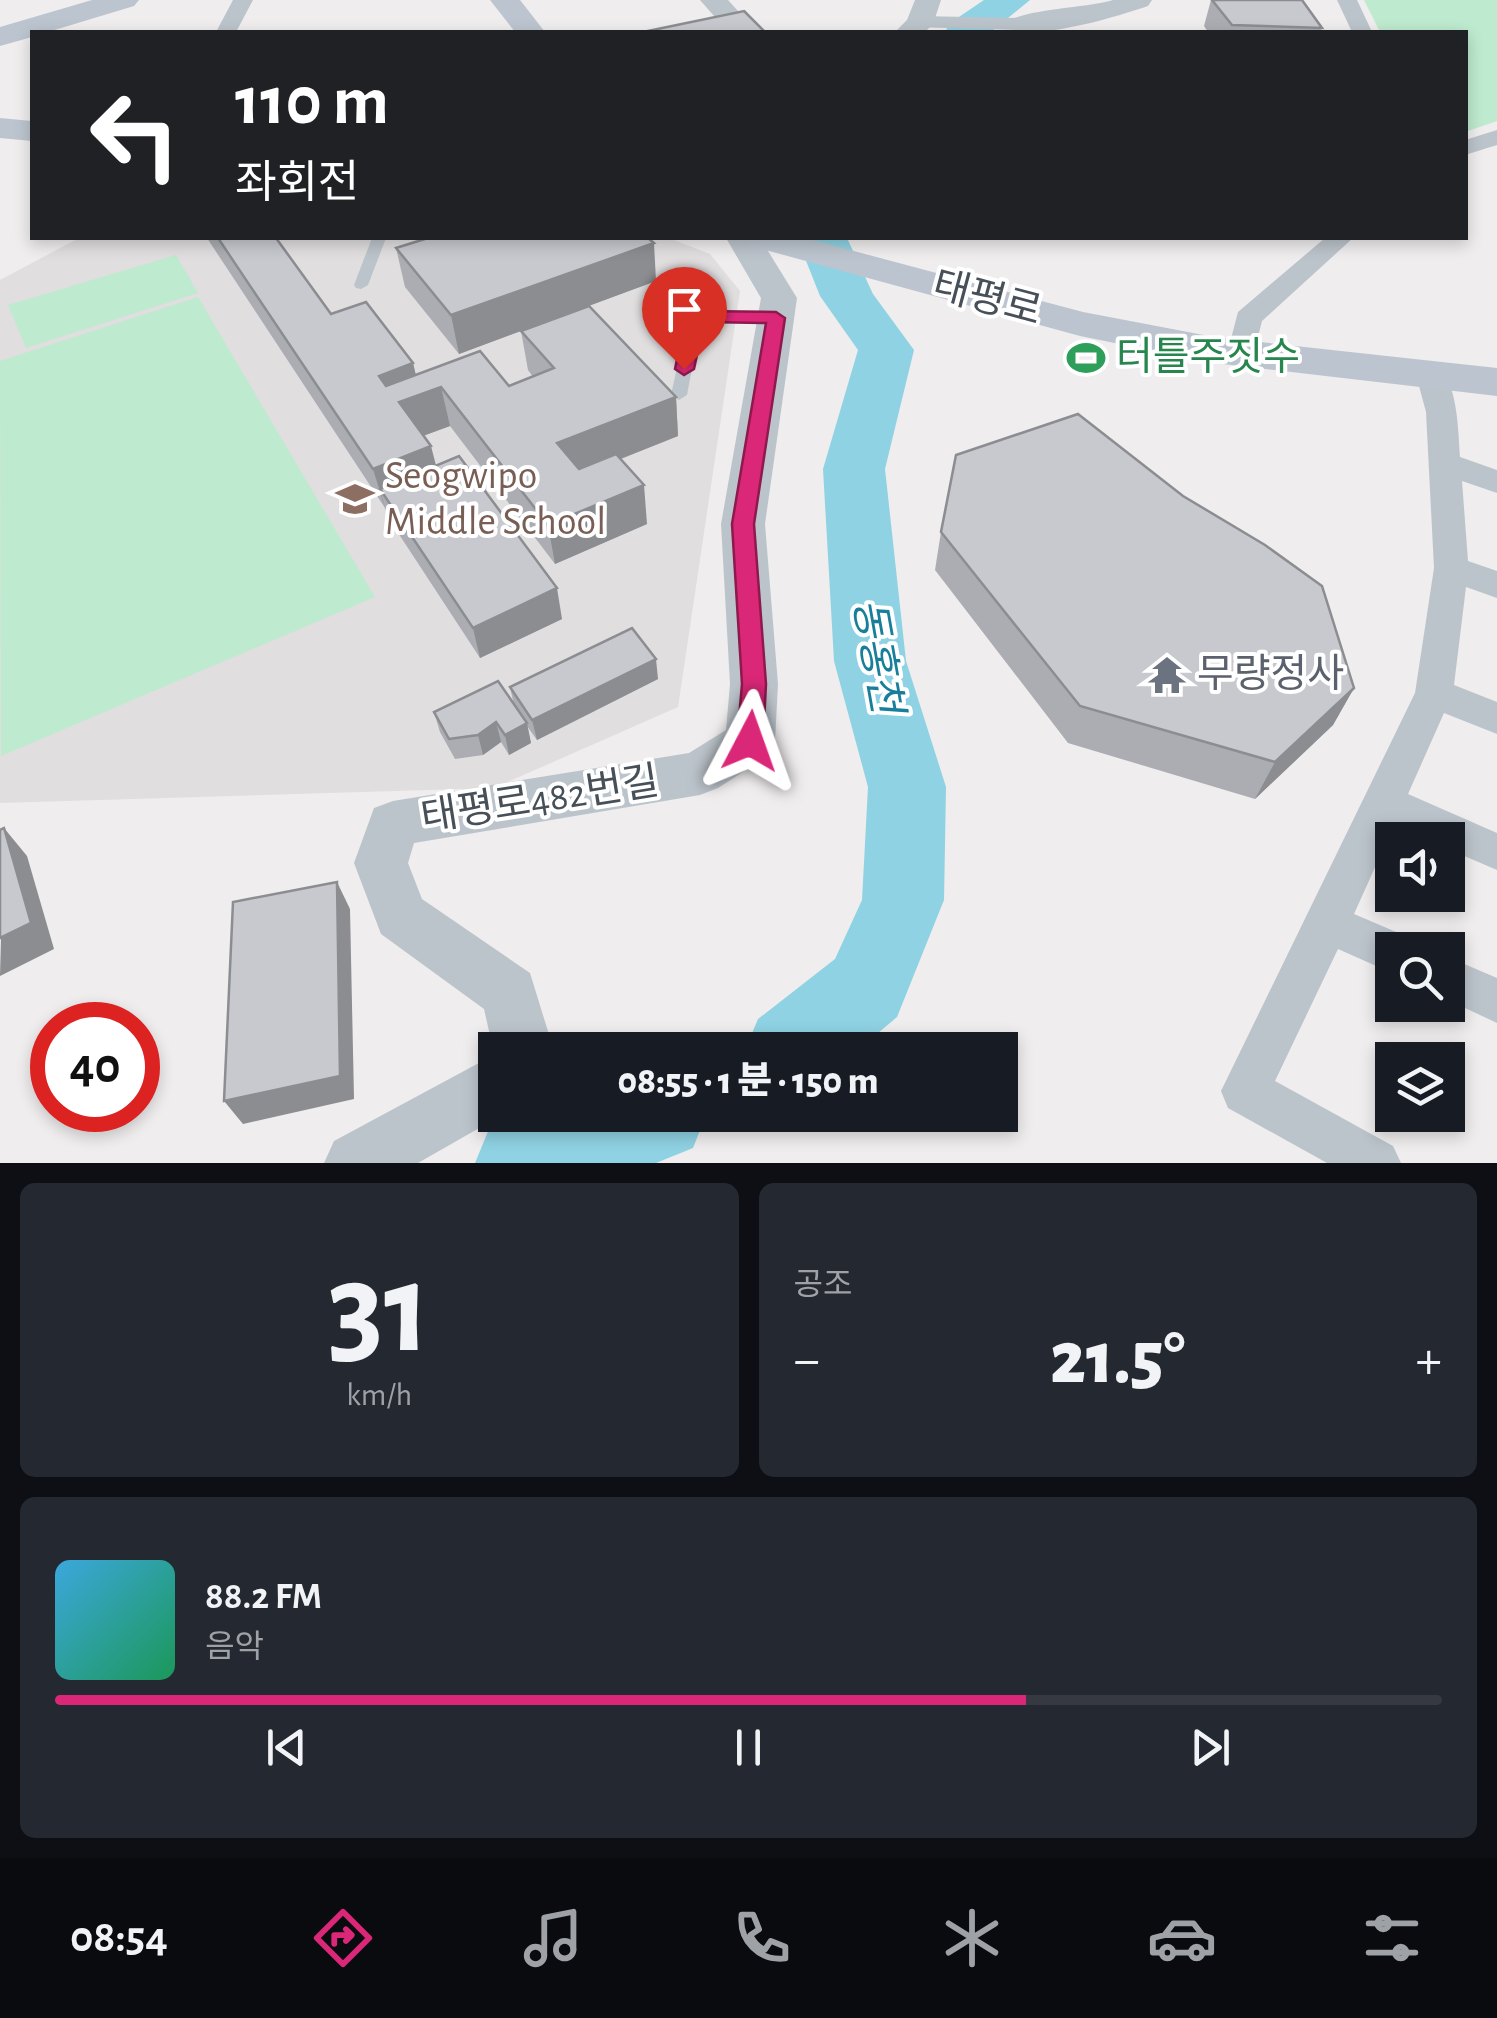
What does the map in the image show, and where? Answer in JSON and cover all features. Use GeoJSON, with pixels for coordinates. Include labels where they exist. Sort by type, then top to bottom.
{"type":"FeatureCollection","features":[{"type":"Feature","properties":{"kind":"main road"},"geometry":{"type":"LineString","coordinates":[[0,37],[124,0]]}},
{"type":"Feature","properties":{"kind":"main road"},"geometry":{"type":"LineString","coordinates":[[504,0],[528,30]]}},
{"type":"Feature","properties":{"kind":"main road"},"geometry":{"type":"LineString","coordinates":[[0,128],[30,132]]}},
{"type":"Feature","properties":{"kind":"main road","name":"태평로"},"geometry":{"type":"LineString","coordinates":[[771,240],[1080,324],[1242,354],[1497,382]]}},
{"type":"Feature","properties":{"kind":"street"},"geometry":{"type":"LineString","coordinates":[[227,30],[243,0]]}},
{"type":"Feature","properties":{"kind":"street"},"geometry":{"type":"LineString","coordinates":[[713,0],[741,30]]}},
{"type":"Feature","properties":{"kind":"street"},"geometry":{"type":"LineString","coordinates":[[899,0],[919,19],[1019,24],[1096,15],[1139,0]]}},
{"type":"Feature","properties":{"kind":"street"},"geometry":{"type":"LineString","coordinates":[[1347,0],[1361,30]]}},
{"type":"Feature","properties":{"kind":"street"},"geometry":{"type":"LineString","coordinates":[[1468,147],[1497,136]]}},
{"type":"Feature","properties":{"kind":"street","name":"태평로482번길"},"geometry":{"type":"LineString","coordinates":[[519,1032],[510,993],[401,916],[381,863],[393,824],[700,773],[750,741],[754,684],[743,524],[780,298],[745,240]]}},
{"type":"Feature","properties":{"kind":"street"},"geometry":{"type":"LineString","coordinates":[[1242,354],[1248,318],[1338,240]]}},
{"type":"Feature","properties":{"kind":"street"},"geometry":{"type":"LineString","coordinates":[[1376,1163],[1244,1091],[1434,693],[1451,568],[1441,412],[1431,375]]}},
{"type":"Feature","properties":{"kind":"street"},"geometry":{"type":"LineString","coordinates":[[1444,463],[1497,482]]}},
{"type":"Feature","properties":{"kind":"street"},"geometry":{"type":"LineString","coordinates":[[1451,568],[1497,585]]}},
{"type":"Feature","properties":{"kind":"street"},"geometry":{"type":"LineString","coordinates":[[1434,693],[1497,718]]}},
{"type":"Feature","properties":{"kind":"street"},"geometry":{"type":"LineString","coordinates":[[1382,801],[1497,852]]}},
{"type":"Feature","properties":{"kind":"street"},"geometry":{"type":"LineString","coordinates":[[1328,922],[1375,944]]}},
{"type":"Feature","properties":{"kind":"street"},"geometry":{"type":"LineString","coordinates":[[1465,986],[1497,1001]]}},
{"type":"Feature","properties":{"kind":"street"},"geometry":{"type":"LineString","coordinates":[[356,1163],[478,1095]]}},
{"type":"Feature","properties":{"kind":"lane"},"geometry":{"type":"LineString","coordinates":[[360,285],[377,240]]}},
{"type":"Feature","properties":{"kind":"lane"},"geometry":{"type":"LineString","coordinates":[[679,396],[696,317],[776,318]]}},
{"type":"Feature","properties":{"kind":"shaded area","name":"Seogwipo Middle School"},"geometry":{"type":"Polygon","coordinates":[[[75,240],[674,240],[710,254],[740,291],[678,707],[494,788],[0,803],[0,280],[75,240]]]}},
{"type":"Feature","properties":{"kind":"green space"},"geometry":{"type":"Polygon","coordinates":[[[1364,0],[1497,0],[1497,121],[1468,131],[1468,30],[1379,30],[1364,0]]]}},
{"type":"Feature","properties":{"kind":"green space"},"geometry":{"type":"Polygon","coordinates":[[[176,255],[198,293],[26,348],[8,305],[176,255]]]}},
{"type":"Feature","properties":{"kind":"green space"},"geometry":{"type":"Polygon","coordinates":[[[198,297],[375,597],[1,756],[0,361],[198,297]]]}},
{"type":"Feature","properties":{"kind":"building"},"geometry":{"type":"Polygon","coordinates":[[[1212,0],[1302,0],[1322,28],[1232,25],[1212,0]]]}},
{"type":"Feature","properties":{"kind":"building"},"geometry":{"type":"Polygon","coordinates":[[[744,11],[763,30],[653,30],[744,11]]]}},
{"type":"Feature","properties":{"kind":"building"},"geometry":{"type":"Polygon","coordinates":[[[219,240],[277,240],[331,314],[366,302],[413,363],[379,376],[386,386],[480,351],[509,386],[554,368],[521,331],[589,306],[676,397],[557,443],[579,469],[616,454],[644,485],[548,525],[441,387],[399,402],[431,446],[373,469],[219,240]]]}},
{"type":"Feature","properties":{"kind":"building"},"geometry":{"type":"Polygon","coordinates":[[[422,240],[654,243],[451,315],[396,248],[422,240]]]}},
{"type":"Feature","properties":{"kind":"building","name":"무량정사"},"geometry":{"type":"Polygon","coordinates":[[[1078,414],[1183,496],[1265,545],[1322,586],[1354,688],[1275,762],[1080,706],[941,532],[956,455],[1078,414]]]}},
{"type":"Feature","properties":{"kind":"building"},"geometry":{"type":"Polygon","coordinates":[[[459,456],[557,588],[473,628],[380,489],[459,456]]]}},
{"type":"Feature","properties":{"kind":"building"},"geometry":{"type":"Polygon","coordinates":[[[632,628],[656,659],[532,720],[510,687],[632,628]]]}},
{"type":"Feature","properties":{"kind":"building"},"geometry":{"type":"Polygon","coordinates":[[[498,681],[527,723],[505,735],[496,722],[478,735],[449,739],[434,712],[498,681]]]}},
{"type":"Feature","properties":{"kind":"building"},"geometry":{"type":"Polygon","coordinates":[[[4,828],[31,923],[0,938],[0,830],[4,828]]]}},
{"type":"Feature","properties":{"kind":"building"},"geometry":{"type":"Polygon","coordinates":[[[337,882],[340,1076],[224,1101],[233,902],[337,882]]]}},
{"type":"Feature","properties":{"kind":"waterway","name":"동홍천"},"geometry":{"type":"LineString","coordinates":[[968,30],[1010,0]]}},
{"type":"Feature","properties":{"kind":"waterway","name":"동홍천"},"geometry":{"type":"LineString","coordinates":[[812,1032],[866,988],[903,900],[907,787],[870,661],[854,469],[886,350],[847,296],[823,240]]}},
{"type":"Feature","properties":{"kind":"waterway","name":"동홍천"},"geometry":{"type":"LineString","coordinates":[[523,1163],[611,1132]]}},
{"type":"Feature","properties":{"kind":"place","name":"터틀주짓수"},"geometry":{"type":"Point","coordinates":[1086,358]}},
{"type":"Feature","properties":{"kind":"place","name":"Seogwipo Middle School"},"geometry":{"type":"Point","coordinates":[355,499]}},
{"type":"Feature","properties":{"kind":"place","name":"무량정사"},"geometry":{"type":"Point","coordinates":[1167,675]}},
{"type":"Feature","properties":{"kind":"route"},"geometry":{"type":"LineString","coordinates":[[684,369],[696,317],[776,318],[743,524],[754,684],[750,741]]}}]}
